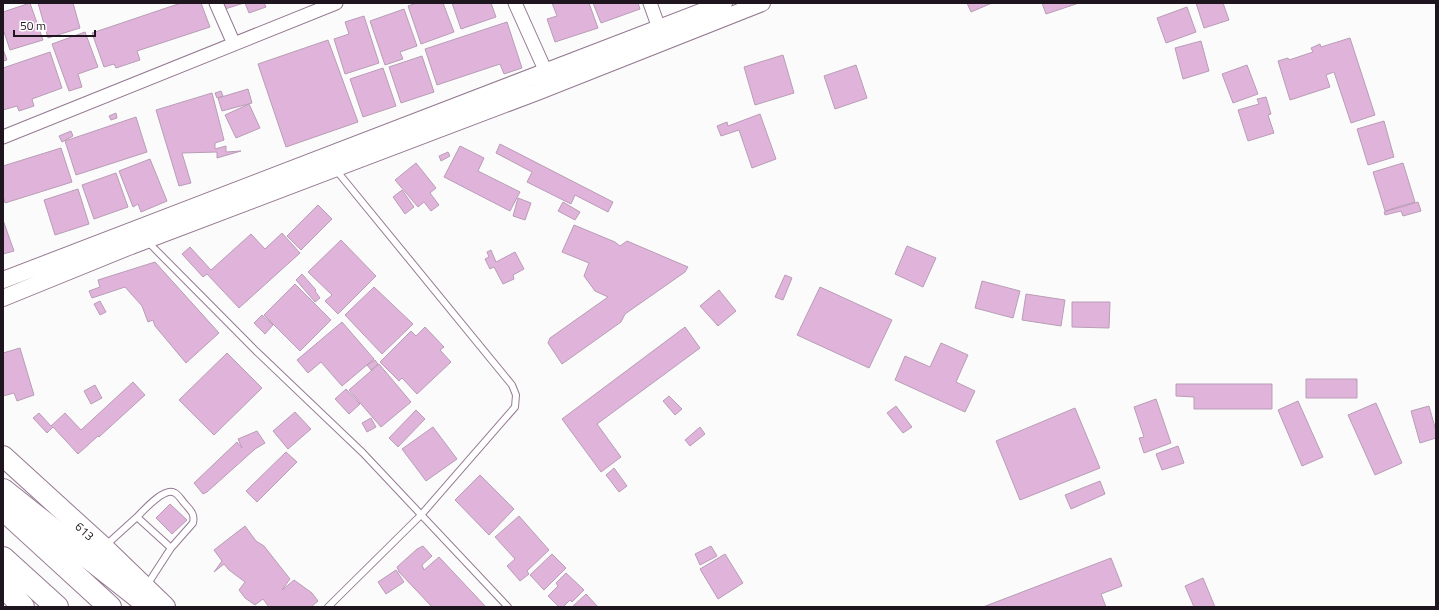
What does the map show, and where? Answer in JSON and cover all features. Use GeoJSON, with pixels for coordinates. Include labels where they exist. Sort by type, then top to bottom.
{"type":"FeatureCollection","features":[{"type":"Feature","properties":{"kind":"highway"},"geometry":{"type":"LineString","coordinates":[[3,490],[148,597]]}},
{"type":"Feature","properties":{"kind":"highway"},"geometry":{"type":"LineString","coordinates":[[3,509],[110,607]]}},
{"type":"Feature","properties":{"kind":"highway"},"geometry":{"type":"LineString","coordinates":[[3,558],[56,607]]}},
{"type":"Feature","properties":{"kind":"highway"},"geometry":{"type":"LineString","coordinates":[[3,585],[23,607]]}},
{"type":"Feature","properties":{"kind":"main road","name":"613"},"geometry":{"type":"LineString","coordinates":[[3,456],[103,547],[148,597],[165,607]]}},
{"type":"Feature","properties":{"kind":"street"},"geometry":{"type":"LineString","coordinates":[[216,3],[234,44]]}},
{"type":"Feature","properties":{"kind":"street"},"geometry":{"type":"LineString","coordinates":[[3,137],[336,3]]}},
{"type":"Feature","properties":{"kind":"street"},"geometry":{"type":"LineString","coordinates":[[515,3],[546,72]]}},
{"type":"Feature","properties":{"kind":"street"},"geometry":{"type":"LineString","coordinates":[[650,3],[659,28]]}},
{"type":"Feature","properties":{"kind":"street"},"geometry":{"type":"LineString","coordinates":[[3,280],[724,3]]}},
{"type":"Feature","properties":{"kind":"street"},"geometry":{"type":"LineString","coordinates":[[3,298],[146,240],[537,92],[762,3]]}},
{"type":"Feature","properties":{"kind":"lane"},"geometry":{"type":"LineString","coordinates":[[328,607],[421,515],[516,407],[516,395],[512,385],[335,168]]}},
{"type":"Feature","properties":{"kind":"lane"},"geometry":{"type":"LineString","coordinates":[[146,240],[256,351],[363,453],[508,607]]}},
{"type":"Feature","properties":{"kind":"lane"},"geometry":{"type":"LineString","coordinates":[[103,547],[168,491],[174,492],[193,513],[193,523],[171,548],[148,597]]}},
{"type":"Feature","properties":{"kind":"lane"},"geometry":{"type":"LineString","coordinates":[[137,517],[171,548]]}},
{"type":"Feature","properties":{"kind":"building"},"geometry":{"type":"Polygon","coordinates":[[[30,3],[43,40],[10,50],[3,29],[3,12],[30,3]]]}},
{"type":"Feature","properties":{"kind":"building"},"geometry":{"type":"Polygon","coordinates":[[[38,3],[73,3],[80,28],[48,38],[38,3]]]}},
{"type":"Feature","properties":{"kind":"building"},"geometry":{"type":"Polygon","coordinates":[[[181,3],[201,3],[210,27],[137,51],[140,60],[116,68],[114,64],[104,67],[92,33],[181,3]]]}},
{"type":"Feature","properties":{"kind":"building"},"geometry":{"type":"Polygon","coordinates":[[[222,3],[244,3],[225,9],[222,3]]]}},
{"type":"Feature","properties":{"kind":"building"},"geometry":{"type":"Polygon","coordinates":[[[245,3],[264,3],[266,7],[249,13],[245,3]]]}},
{"type":"Feature","properties":{"kind":"building"},"geometry":{"type":"Polygon","coordinates":[[[417,3],[443,3],[454,32],[421,44],[408,6],[417,3]]]}},
{"type":"Feature","properties":{"kind":"building"},"geometry":{"type":"Polygon","coordinates":[[[452,3],[491,3],[496,17],[461,29],[452,3]]]}},
{"type":"Feature","properties":{"kind":"building"},"geometry":{"type":"Polygon","coordinates":[[[552,3],[589,3],[598,28],[555,42],[547,19],[557,16],[552,3]]]}},
{"type":"Feature","properties":{"kind":"building"},"geometry":{"type":"Polygon","coordinates":[[[593,3],[638,3],[640,9],[601,23],[593,3]]]}},
{"type":"Feature","properties":{"kind":"building"},"geometry":{"type":"Polygon","coordinates":[[[967,3],[992,3],[971,12],[967,3]]]}},
{"type":"Feature","properties":{"kind":"building"},"geometry":{"type":"Polygon","coordinates":[[[1042,3],[1079,3],[1046,14],[1042,3]]]}},
{"type":"Feature","properties":{"kind":"building"},"geometry":{"type":"Polygon","coordinates":[[[1196,3],[1223,3],[1229,20],[1204,28],[1196,3]]]}},
{"type":"Feature","properties":{"kind":"building"},"geometry":{"type":"Polygon","coordinates":[[[1187,7],[1196,32],[1166,43],[1157,18],[1187,7]]]}},
{"type":"Feature","properties":{"kind":"building"},"geometry":{"type":"Polygon","coordinates":[[[404,9],[417,46],[400,52],[403,59],[385,65],[370,21],[404,9]]]}},
{"type":"Feature","properties":{"kind":"building"},"geometry":{"type":"Polygon","coordinates":[[[364,16],[379,63],[345,74],[334,39],[349,34],[345,22],[364,16]]]}},
{"type":"Feature","properties":{"kind":"building"},"geometry":{"type":"Polygon","coordinates":[[[507,22],[522,68],[504,74],[500,64],[437,85],[425,49],[507,22]]]}},
{"type":"Feature","properties":{"kind":"building"},"geometry":{"type":"Polygon","coordinates":[[[85,32],[98,67],[78,74],[82,87],[69,91],[52,44],[85,32]]]}},
{"type":"Feature","properties":{"kind":"building"},"geometry":{"type":"Polygon","coordinates":[[[1350,38],[1375,115],[1351,123],[1334,72],[1326,75],[1330,87],[1290,100],[1278,61],[1288,58],[1289,60],[1313,52],[1311,48],[1320,44],[1321,47],[1350,38]]]}},
{"type":"Feature","properties":{"kind":"building"},"geometry":{"type":"Polygon","coordinates":[[[328,40],[358,122],[286,147],[258,64],[328,40]]]}},
{"type":"Feature","properties":{"kind":"building"},"geometry":{"type":"Polygon","coordinates":[[[1201,41],[1209,71],[1183,79],[1175,48],[1201,41]]]}},
{"type":"Feature","properties":{"kind":"building"},"geometry":{"type":"Polygon","coordinates":[[[3,49],[7,60],[3,61],[3,49]]]}},
{"type":"Feature","properties":{"kind":"building"},"geometry":{"type":"Polygon","coordinates":[[[50,52],[62,88],[32,99],[34,106],[19,111],[17,106],[3,110],[3,68],[50,52]]]}},
{"type":"Feature","properties":{"kind":"building"},"geometry":{"type":"Polygon","coordinates":[[[783,55],[794,93],[755,105],[744,67],[783,55]]]}},
{"type":"Feature","properties":{"kind":"building"},"geometry":{"type":"Polygon","coordinates":[[[422,56],[434,92],[401,103],[389,67],[422,56]]]}},
{"type":"Feature","properties":{"kind":"building"},"geometry":{"type":"Polygon","coordinates":[[[856,65],[867,98],[835,109],[824,76],[856,65]]]}},
{"type":"Feature","properties":{"kind":"building"},"geometry":{"type":"Polygon","coordinates":[[[1247,65],[1258,94],[1233,103],[1222,74],[1247,65]]]}},
{"type":"Feature","properties":{"kind":"building"},"geometry":{"type":"Polygon","coordinates":[[[383,68],[396,106],[363,117],[350,79],[383,68]]]}},
{"type":"Feature","properties":{"kind":"building"},"geometry":{"type":"Polygon","coordinates":[[[248,89],[252,103],[222,111],[218,98],[248,89]]]}},
{"type":"Feature","properties":{"kind":"building"},"geometry":{"type":"Polygon","coordinates":[[[221,91],[223,96],[217,98],[215,93],[221,91]]]}},
{"type":"Feature","properties":{"kind":"building"},"geometry":{"type":"Polygon","coordinates":[[[212,93],[224,140],[215,143],[215,149],[226,146],[226,152],[241,151],[217,158],[217,152],[182,153],[191,183],[179,186],[156,110],[212,93]]]}},
{"type":"Feature","properties":{"kind":"building"},"geometry":{"type":"Polygon","coordinates":[[[1266,97],[1271,114],[1268,115],[1274,133],[1248,141],[1238,110],[1259,104],[1257,99],[1266,97]]]}},
{"type":"Feature","properties":{"kind":"building"},"geometry":{"type":"Polygon","coordinates":[[[249,104],[260,128],[236,138],[225,115],[249,104]]]}},
{"type":"Feature","properties":{"kind":"building"},"geometry":{"type":"Polygon","coordinates":[[[116,113],[117,118],[111,120],[109,116],[116,113]]]}},
{"type":"Feature","properties":{"kind":"building"},"geometry":{"type":"Polygon","coordinates":[[[760,114],[776,159],[752,168],[739,130],[721,136],[717,126],[727,122],[728,126],[760,114]]]}},
{"type":"Feature","properties":{"kind":"building"},"geometry":{"type":"Polygon","coordinates":[[[136,117],[147,152],[76,175],[65,141],[136,117]]]}},
{"type":"Feature","properties":{"kind":"building"},"geometry":{"type":"Polygon","coordinates":[[[1384,121],[1394,157],[1368,165],[1357,129],[1384,121]]]}},
{"type":"Feature","properties":{"kind":"building"},"geometry":{"type":"Polygon","coordinates":[[[71,131],[73,136],[62,142],[59,136],[71,131]]]}},
{"type":"Feature","properties":{"kind":"building"},"geometry":{"type":"Polygon","coordinates":[[[500,144],[613,202],[608,212],[575,195],[571,204],[527,182],[532,172],[496,153],[500,144]]]}},
{"type":"Feature","properties":{"kind":"building"},"geometry":{"type":"Polygon","coordinates":[[[460,146],[484,158],[478,171],[520,192],[510,211],[444,177],[460,146]]]}},
{"type":"Feature","properties":{"kind":"building"},"geometry":{"type":"Polygon","coordinates":[[[61,148],[72,182],[5,203],[3,195],[3,166],[61,148]]]}},
{"type":"Feature","properties":{"kind":"building"},"geometry":{"type":"Polygon","coordinates":[[[448,152],[450,156],[441,161],[439,156],[448,152]]]}},
{"type":"Feature","properties":{"kind":"building"},"geometry":{"type":"Polygon","coordinates":[[[150,159],[167,201],[141,212],[138,204],[133,207],[119,171],[150,159]]]}},
{"type":"Feature","properties":{"kind":"building"},"geometry":{"type":"Polygon","coordinates":[[[416,163],[436,188],[430,193],[439,205],[431,211],[424,202],[418,207],[395,180],[416,163]]]}},
{"type":"Feature","properties":{"kind":"building"},"geometry":{"type":"Polygon","coordinates":[[[1403,163],[1415,202],[1385,211],[1373,172],[1403,163]]]}},
{"type":"Feature","properties":{"kind":"building"},"geometry":{"type":"Polygon","coordinates":[[[116,173],[128,207],[94,219],[82,185],[116,173]]]}},
{"type":"Feature","properties":{"kind":"building"},"geometry":{"type":"Polygon","coordinates":[[[78,189],[89,224],[55,235],[44,200],[78,189]]]}},
{"type":"Feature","properties":{"kind":"building"},"geometry":{"type":"Polygon","coordinates":[[[402,190],[414,207],[405,214],[393,197],[402,190]]]}},
{"type":"Feature","properties":{"kind":"building"},"geometry":{"type":"Polygon","coordinates":[[[518,198],[531,203],[525,220],[513,216],[518,198]]]}},
{"type":"Feature","properties":{"kind":"building"},"geometry":{"type":"Polygon","coordinates":[[[563,202],[580,212],[575,220],[558,211],[563,202]]]}},
{"type":"Feature","properties":{"kind":"building"},"geometry":{"type":"Polygon","coordinates":[[[1418,202],[1421,211],[1403,216],[1401,211],[1385,215],[1384,212],[1418,202]]]}},
{"type":"Feature","properties":{"kind":"building"},"geometry":{"type":"Polygon","coordinates":[[[318,205],[332,219],[301,250],[287,236],[318,205]]]}},
{"type":"Feature","properties":{"kind":"building"},"geometry":{"type":"Polygon","coordinates":[[[3,220],[14,251],[3,254],[3,220]]]}},
{"type":"Feature","properties":{"kind":"building"},"geometry":{"type":"Polygon","coordinates":[[[574,225],[615,242],[620,246],[627,241],[688,267],[685,272],[625,314],[621,322],[562,364],[548,343],[550,338],[608,297],[595,291],[584,276],[589,263],[562,252],[574,225]]]}},
{"type":"Feature","properties":{"kind":"building"},"geometry":{"type":"Polygon","coordinates":[[[282,233],[300,253],[239,308],[207,274],[203,277],[182,254],[190,247],[211,270],[251,234],[265,249],[282,233]]]}},
{"type":"Feature","properties":{"kind":"building"},"geometry":{"type":"Polygon","coordinates":[[[341,240],[376,276],[338,314],[325,301],[332,295],[308,272],[341,240]]]}},
{"type":"Feature","properties":{"kind":"building"},"geometry":{"type":"Polygon","coordinates":[[[907,246],[936,258],[923,287],[895,274],[907,246]]]}},
{"type":"Feature","properties":{"kind":"building"},"geometry":{"type":"Polygon","coordinates":[[[491,250],[496,262],[515,252],[524,269],[513,275],[514,279],[503,284],[494,267],[490,269],[485,259],[489,257],[487,252],[491,250]]]}},
{"type":"Feature","properties":{"kind":"building"},"geometry":{"type":"Polygon","coordinates":[[[155,262],[219,333],[186,363],[155,326],[153,320],[148,322],[142,306],[125,287],[92,298],[89,291],[100,287],[98,280],[155,262]]]}},
{"type":"Feature","properties":{"kind":"building"},"geometry":{"type":"Polygon","coordinates":[[[302,274],[316,290],[315,291],[320,298],[315,302],[296,280],[302,274]]]}},
{"type":"Feature","properties":{"kind":"building"},"geometry":{"type":"Polygon","coordinates":[[[785,275],[792,278],[783,300],[775,297],[785,275]]]}},
{"type":"Feature","properties":{"kind":"building"},"geometry":{"type":"Polygon","coordinates":[[[982,281],[1020,291],[1013,318],[975,308],[982,281]]]}},
{"type":"Feature","properties":{"kind":"building"},"geometry":{"type":"Polygon","coordinates":[[[295,284],[331,320],[300,351],[264,315],[295,284]]]}},
{"type":"Feature","properties":{"kind":"building"},"geometry":{"type":"Polygon","coordinates":[[[374,287],[413,324],[382,354],[345,315],[374,287]]]}},
{"type":"Feature","properties":{"kind":"building"},"geometry":{"type":"Polygon","coordinates":[[[820,287],[892,320],[869,368],[797,335],[820,287]]]}},
{"type":"Feature","properties":{"kind":"building"},"geometry":{"type":"Polygon","coordinates":[[[719,290],[736,311],[718,326],[700,306],[719,290]]]}},
{"type":"Feature","properties":{"kind":"building"},"geometry":{"type":"Polygon","coordinates":[[[1026,294],[1065,300],[1061,326],[1022,320],[1026,294]]]}},
{"type":"Feature","properties":{"kind":"building"},"geometry":{"type":"Polygon","coordinates":[[[100,301],[106,312],[100,315],[94,304],[100,301]]]}},
{"type":"Feature","properties":{"kind":"building"},"geometry":{"type":"Polygon","coordinates":[[[1072,302],[1110,302],[1109,328],[1072,327],[1072,302]]]}},
{"type":"Feature","properties":{"kind":"building"},"geometry":{"type":"Polygon","coordinates":[[[262,315],[273,325],[265,334],[254,323],[262,315]]]}},
{"type":"Feature","properties":{"kind":"building"},"geometry":{"type":"Polygon","coordinates":[[[342,322],[374,359],[342,386],[321,362],[308,373],[297,360],[342,322]]]}},
{"type":"Feature","properties":{"kind":"building"},"geometry":{"type":"Polygon","coordinates":[[[425,327],[444,347],[440,350],[451,362],[417,394],[402,378],[399,381],[380,362],[411,331],[416,336],[425,327]]]}},
{"type":"Feature","properties":{"kind":"building"},"geometry":{"type":"Polygon","coordinates":[[[685,327],[700,348],[597,424],[621,457],[601,472],[562,419],[685,327]]]}},
{"type":"Feature","properties":{"kind":"building"},"geometry":{"type":"Polygon","coordinates":[[[941,343],[968,355],[956,382],[975,391],[965,412],[895,380],[905,356],[930,367],[941,343]]]}},
{"type":"Feature","properties":{"kind":"building"},"geometry":{"type":"Polygon","coordinates":[[[20,348],[34,395],[17,401],[14,393],[3,396],[3,353],[20,348]]]}},
{"type":"Feature","properties":{"kind":"building"},"geometry":{"type":"Polygon","coordinates":[[[227,353],[262,388],[214,435],[179,400],[227,353]]]}},
{"type":"Feature","properties":{"kind":"building"},"geometry":{"type":"Polygon","coordinates":[[[375,360],[378,364],[371,370],[367,365],[375,360]]]}},
{"type":"Feature","properties":{"kind":"building"},"geometry":{"type":"Polygon","coordinates":[[[379,364],[411,402],[381,427],[349,390],[379,364]]]}},
{"type":"Feature","properties":{"kind":"building"},"geometry":{"type":"Polygon","coordinates":[[[1306,379],[1357,379],[1357,398],[1306,398],[1306,379]]]}},
{"type":"Feature","properties":{"kind":"building"},"geometry":{"type":"Polygon","coordinates":[[[133,382],[145,395],[78,454],[53,427],[47,433],[33,418],[39,413],[51,426],[65,413],[81,430],[133,382]]]}},
{"type":"Feature","properties":{"kind":"building"},"geometry":{"type":"Polygon","coordinates":[[[1176,384],[1272,384],[1272,409],[1194,409],[1194,397],[1176,396],[1176,384]]]}},
{"type":"Feature","properties":{"kind":"building"},"geometry":{"type":"Polygon","coordinates":[[[95,385],[102,398],[91,404],[84,391],[95,385]]]}},
{"type":"Feature","properties":{"kind":"building"},"geometry":{"type":"Polygon","coordinates":[[[346,389],[360,404],[349,414],[335,399],[346,389]]]}},
{"type":"Feature","properties":{"kind":"building"},"geometry":{"type":"Polygon","coordinates":[[[669,396],[682,409],[675,415],[663,401],[669,396]]]}},
{"type":"Feature","properties":{"kind":"building"},"geometry":{"type":"Polygon","coordinates":[[[1156,399],[1171,443],[1144,453],[1139,438],[1144,437],[1134,407],[1156,399]]]}},
{"type":"Feature","properties":{"kind":"building"},"geometry":{"type":"Polygon","coordinates":[[[1298,401],[1323,457],[1302,466],[1278,410],[1298,401]]]}},
{"type":"Feature","properties":{"kind":"building"},"geometry":{"type":"Polygon","coordinates":[[[1376,403],[1402,463],[1375,475],[1348,415],[1376,403]]]}},
{"type":"Feature","properties":{"kind":"building"},"geometry":{"type":"Polygon","coordinates":[[[896,406],[912,427],[903,433],[887,413],[896,406]]]}},
{"type":"Feature","properties":{"kind":"building"},"geometry":{"type":"Polygon","coordinates":[[[1429,406],[1436,431],[1436,438],[1420,443],[1411,411],[1429,406]]]}},
{"type":"Feature","properties":{"kind":"building"},"geometry":{"type":"Polygon","coordinates":[[[1075,408],[1100,468],[1020,500],[996,441],[1075,408]]]}},
{"type":"Feature","properties":{"kind":"building"},"geometry":{"type":"Polygon","coordinates":[[[416,410],[425,419],[398,447],[389,438],[416,410]]]}},
{"type":"Feature","properties":{"kind":"building"},"geometry":{"type":"Polygon","coordinates":[[[295,412],[311,429],[288,449],[273,431],[295,412]]]}},
{"type":"Feature","properties":{"kind":"building"},"geometry":{"type":"Polygon","coordinates":[[[371,418],[376,427],[367,432],[362,423],[371,418]]]}},
{"type":"Feature","properties":{"kind":"building"},"geometry":{"type":"Polygon","coordinates":[[[433,427],[457,459],[426,481],[402,449],[433,427]]]}},
{"type":"Feature","properties":{"kind":"building"},"geometry":{"type":"Polygon","coordinates":[[[700,427],[705,434],[690,446],[685,440],[700,427]]]}},
{"type":"Feature","properties":{"kind":"building"},"geometry":{"type":"Polygon","coordinates":[[[257,431],[265,443],[255,449],[203,494],[194,483],[237,442],[242,448],[238,439],[257,431]]]}},
{"type":"Feature","properties":{"kind":"building"},"geometry":{"type":"Polygon","coordinates":[[[1178,446],[1184,463],[1162,470],[1156,454],[1178,446]]]}},
{"type":"Feature","properties":{"kind":"building"},"geometry":{"type":"Polygon","coordinates":[[[286,452],[297,462],[257,502],[246,491],[286,452]]]}},
{"type":"Feature","properties":{"kind":"building"},"geometry":{"type":"Polygon","coordinates":[[[614,468],[627,486],[619,492],[606,475],[614,468]]]}},
{"type":"Feature","properties":{"kind":"building"},"geometry":{"type":"Polygon","coordinates":[[[480,475],[514,509],[489,535],[455,500],[480,475]]]}},
{"type":"Feature","properties":{"kind":"building"},"geometry":{"type":"Polygon","coordinates":[[[1100,481],[1105,494],[1071,509],[1065,495],[1100,481]]]}},
{"type":"Feature","properties":{"kind":"building"},"geometry":{"type":"Polygon","coordinates":[[[170,504],[187,520],[172,534],[156,518],[170,504]]]}},
{"type":"Feature","properties":{"kind":"building"},"geometry":{"type":"Polygon","coordinates":[[[519,516],[549,550],[527,571],[529,574],[520,581],[507,566],[515,559],[495,537],[519,516]]]}},
{"type":"Feature","properties":{"kind":"building"},"geometry":{"type":"Polygon","coordinates":[[[245,526],[256,541],[264,546],[290,579],[282,590],[294,580],[312,593],[318,601],[311,607],[269,607],[263,599],[255,605],[245,598],[239,590],[245,582],[229,570],[224,564],[214,572],[222,561],[214,550],[245,526]]]}},
{"type":"Feature","properties":{"kind":"building"},"geometry":{"type":"Polygon","coordinates":[[[423,546],[432,556],[422,565],[424,570],[439,557],[486,607],[432,607],[399,572],[397,567],[417,549],[423,546]]]}},
{"type":"Feature","properties":{"kind":"building"},"geometry":{"type":"Polygon","coordinates":[[[711,546],[717,556],[700,565],[695,554],[711,546]]]}},
{"type":"Feature","properties":{"kind":"building"},"geometry":{"type":"Polygon","coordinates":[[[552,554],[566,568],[544,590],[530,575],[552,554]]]}},
{"type":"Feature","properties":{"kind":"building"},"geometry":{"type":"Polygon","coordinates":[[[725,554],[743,583],[718,599],[700,569],[725,554]]]}},
{"type":"Feature","properties":{"kind":"building"},"geometry":{"type":"Polygon","coordinates":[[[1111,558],[1122,586],[1101,594],[1106,607],[983,607],[1111,558]]]}},
{"type":"Feature","properties":{"kind":"building"},"geometry":{"type":"Polygon","coordinates":[[[396,570],[404,582],[386,594],[378,582],[396,570]]]}},
{"type":"Feature","properties":{"kind":"building"},"geometry":{"type":"Polygon","coordinates":[[[566,573],[584,590],[572,602],[570,600],[563,607],[559,607],[548,596],[558,586],[556,583],[566,573]]]}},
{"type":"Feature","properties":{"kind":"building"},"geometry":{"type":"Polygon","coordinates":[[[1203,578],[1215,607],[1194,607],[1185,586],[1203,578]]]}},
{"type":"Feature","properties":{"kind":"building"},"geometry":{"type":"Polygon","coordinates":[[[586,594],[598,607],[572,607],[586,594]]]}}]}
